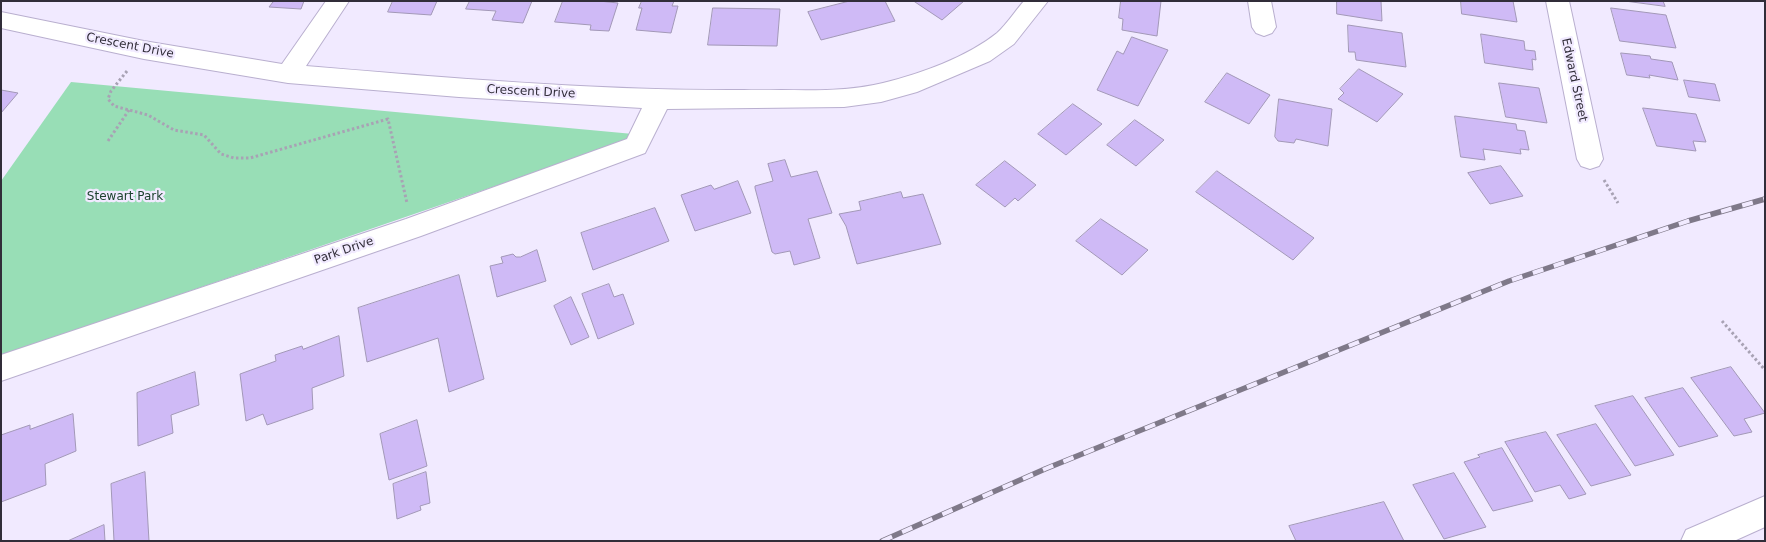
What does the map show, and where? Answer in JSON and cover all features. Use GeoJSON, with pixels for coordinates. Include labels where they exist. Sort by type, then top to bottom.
{"type":"FeatureCollection","features":[{"type":"Feature","properties":{"kind":"street"},"geometry":{"type":"LineString","coordinates":[[288,74],[338,1]]}},
{"type":"Feature","properties":{"kind":"street","name":"Crescent Drive"},"geometry":{"type":"LineString","coordinates":[[1,20],[144,50],[288,74],[459,88],[659,100],[844,98],[890,90],[943,73],[982,54],[1006,38],[1037,1]]}},
{"type":"Feature","properties":{"kind":"street"},"geometry":{"type":"LineString","coordinates":[[1259,1],[1264,27]]}},
{"type":"Feature","properties":{"kind":"street","name":"Edward Street"},"geometry":{"type":"LineString","coordinates":[[1557,1],[1590,159]]}},
{"type":"Feature","properties":{"kind":"street","name":"Park Drive"},"geometry":{"type":"LineString","coordinates":[[1,368],[412,228],[636,146],[659,100]]}},
{"type":"Feature","properties":{"kind":"street"},"geometry":{"type":"LineString","coordinates":[[1697,541],[1765,511]]}},
{"type":"Feature","properties":{"kind":"path"},"geometry":{"type":"LineString","coordinates":[[144,50],[111,91],[108,99],[114,106],[148,115],[162,125],[174,130],[204,135],[221,154],[234,158],[250,158],[388,119],[412,228]]}},
{"type":"Feature","properties":{"kind":"path"},"geometry":{"type":"LineString","coordinates":[[108,141],[130,110]]}},
{"type":"Feature","properties":{"kind":"path"},"geometry":{"type":"LineString","coordinates":[[1722,321],[1765,370]]}},
{"type":"Feature","properties":{"kind":"green space","name":"Stewart Park"},"geometry":{"type":"Polygon","coordinates":[[[71,82],[644,135],[1,356],[1,181],[71,82]]]}},
{"type":"Feature","properties":{"kind":"building"},"geometry":{"type":"Polygon","coordinates":[[[258,1],[304,1],[301,9],[269,7],[273,2],[258,1]]]}},
{"type":"Feature","properties":{"kind":"building"},"geometry":{"type":"Polygon","coordinates":[[[393,1],[437,1],[431,15],[388,12],[393,1]]]}},
{"type":"Feature","properties":{"kind":"building"},"geometry":{"type":"Polygon","coordinates":[[[470,1],[532,1],[523,23],[492,20],[496,11],[466,9],[470,1]]]}},
{"type":"Feature","properties":{"kind":"building"},"geometry":{"type":"Polygon","coordinates":[[[563,1],[618,3],[609,31],[590,30],[591,25],[555,22],[563,1]]]}},
{"type":"Feature","properties":{"kind":"building"},"geometry":{"type":"Polygon","coordinates":[[[642,1],[674,1],[672,6],[678,6],[671,33],[636,30],[642,8],[639,8],[642,1]]]}},
{"type":"Feature","properties":{"kind":"building"},"geometry":{"type":"Polygon","coordinates":[[[850,1],[885,1],[895,21],[821,40],[808,12],[850,1]]]}},
{"type":"Feature","properties":{"kind":"building"},"geometry":{"type":"Polygon","coordinates":[[[964,1],[942,20],[915,2],[964,1]]]}},
{"type":"Feature","properties":{"kind":"building"},"geometry":{"type":"Polygon","coordinates":[[[1121,1],[1161,1],[1157,36],[1122,30],[1123,19],[1119,18],[1121,1]]]}},
{"type":"Feature","properties":{"kind":"building"},"geometry":{"type":"Polygon","coordinates":[[[1337,1],[1381,1],[1382,21],[1337,14],[1337,1]]]}},
{"type":"Feature","properties":{"kind":"building"},"geometry":{"type":"Polygon","coordinates":[[[1461,1],[1513,1],[1517,22],[1462,14],[1461,1]]]}},
{"type":"Feature","properties":{"kind":"building"},"geometry":{"type":"Polygon","coordinates":[[[1625,1],[1663,1],[1665,6],[1625,1]]]}},
{"type":"Feature","properties":{"kind":"building"},"geometry":{"type":"Polygon","coordinates":[[[713,8],[780,9],[777,46],[708,45],[713,8]]]}},
{"type":"Feature","properties":{"kind":"building"},"geometry":{"type":"Polygon","coordinates":[[[1611,8],[1666,15],[1676,48],[1620,41],[1611,8]]]}},
{"type":"Feature","properties":{"kind":"building"},"geometry":{"type":"Polygon","coordinates":[[[1348,25],[1402,33],[1406,67],[1356,60],[1355,52],[1349,52],[1348,25]]]}},
{"type":"Feature","properties":{"kind":"building"},"geometry":{"type":"Polygon","coordinates":[[[1481,34],[1524,41],[1525,50],[1535,51],[1536,60],[1532,59],[1533,70],[1485,63],[1481,34]]]}},
{"type":"Feature","properties":{"kind":"building"},"geometry":{"type":"Polygon","coordinates":[[[1132,37],[1168,50],[1138,106],[1097,90],[1117,51],[1123,54],[1132,37]]]}},
{"type":"Feature","properties":{"kind":"building"},"geometry":{"type":"Polygon","coordinates":[[[1621,53],[1650,56],[1651,59],[1672,62],[1678,80],[1649,75],[1650,78],[1627,75],[1621,53]]]}},
{"type":"Feature","properties":{"kind":"building"},"geometry":{"type":"Polygon","coordinates":[[[1359,69],[1403,94],[1377,122],[1338,99],[1344,93],[1340,89],[1359,69]]]}},
{"type":"Feature","properties":{"kind":"building"},"geometry":{"type":"Polygon","coordinates":[[[1227,73],[1270,95],[1249,124],[1205,102],[1227,73]]]}},
{"type":"Feature","properties":{"kind":"building"},"geometry":{"type":"Polygon","coordinates":[[[1684,80],[1715,84],[1720,101],[1689,97],[1684,80]]]}},
{"type":"Feature","properties":{"kind":"building"},"geometry":{"type":"Polygon","coordinates":[[[1499,83],[1539,88],[1547,123],[1506,117],[1499,83]]]}},
{"type":"Feature","properties":{"kind":"building"},"geometry":{"type":"Polygon","coordinates":[[[1,90],[18,93],[1,113],[1,90]]]}},
{"type":"Feature","properties":{"kind":"building"},"geometry":{"type":"Polygon","coordinates":[[[1279,99],[1332,109],[1328,146],[1296,139],[1294,143],[1278,141],[1275,137],[1279,99]]]}},
{"type":"Feature","properties":{"kind":"building"},"geometry":{"type":"Polygon","coordinates":[[[1073,104],[1102,124],[1066,155],[1038,134],[1073,104]]]}},
{"type":"Feature","properties":{"kind":"building"},"geometry":{"type":"Polygon","coordinates":[[[1643,108],[1696,114],[1706,142],[1693,141],[1696,151],[1657,146],[1643,108]]]}},
{"type":"Feature","properties":{"kind":"building"},"geometry":{"type":"Polygon","coordinates":[[[1455,116],[1516,124],[1517,130],[1525,131],[1529,150],[1520,149],[1521,154],[1483,149],[1485,160],[1461,157],[1455,116]]]}},
{"type":"Feature","properties":{"kind":"building"},"geometry":{"type":"Polygon","coordinates":[[[1135,120],[1164,140],[1136,166],[1107,145],[1135,120]]]}},
{"type":"Feature","properties":{"kind":"building"},"geometry":{"type":"Polygon","coordinates":[[[785,160],[791,177],[817,171],[832,213],[808,219],[820,258],[794,265],[790,251],[775,254],[772,252],[755,188],[755,186],[773,181],[768,164],[785,160]]]}},
{"type":"Feature","properties":{"kind":"building"},"geometry":{"type":"Polygon","coordinates":[[[1005,161],[1036,185],[1018,201],[1015,198],[1005,207],[976,185],[1005,161]]]}},
{"type":"Feature","properties":{"kind":"building"},"geometry":{"type":"Polygon","coordinates":[[[1501,166],[1523,196],[1490,204],[1468,173],[1501,166]]]}},
{"type":"Feature","properties":{"kind":"building"},"geometry":{"type":"Polygon","coordinates":[[[1217,171],[1314,238],[1293,260],[1196,192],[1217,171]]]}},
{"type":"Feature","properties":{"kind":"building"},"geometry":{"type":"Polygon","coordinates":[[[738,181],[751,213],[695,231],[681,195],[711,185],[714,189],[738,181]]]}},
{"type":"Feature","properties":{"kind":"building"},"geometry":{"type":"Polygon","coordinates":[[[901,192],[903,198],[923,194],[941,244],[857,264],[846,226],[839,214],[861,210],[859,202],[901,192]]]}},
{"type":"Feature","properties":{"kind":"building"},"geometry":{"type":"Polygon","coordinates":[[[655,208],[669,241],[593,270],[581,233],[655,208]]]}},
{"type":"Feature","properties":{"kind":"building"},"geometry":{"type":"Polygon","coordinates":[[[1101,219],[1148,250],[1122,275],[1076,241],[1101,219]]]}},
{"type":"Feature","properties":{"kind":"building"},"geometry":{"type":"Polygon","coordinates":[[[537,250],[546,281],[497,297],[490,266],[503,263],[501,257],[513,254],[516,257],[520,257],[537,250]]]}},
{"type":"Feature","properties":{"kind":"building"},"geometry":{"type":"Polygon","coordinates":[[[459,275],[484,379],[449,392],[438,338],[367,362],[358,308],[459,275]]]}},
{"type":"Feature","properties":{"kind":"building"},"geometry":{"type":"Polygon","coordinates":[[[609,284],[614,297],[623,294],[634,324],[598,339],[582,294],[609,284]]]}},
{"type":"Feature","properties":{"kind":"building"},"geometry":{"type":"Polygon","coordinates":[[[571,297],[589,337],[571,345],[554,306],[571,297]]]}},
{"type":"Feature","properties":{"kind":"building"},"geometry":{"type":"Polygon","coordinates":[[[339,336],[344,376],[312,388],[313,409],[267,425],[263,414],[246,421],[240,374],[276,361],[275,355],[302,346],[303,349],[339,336]]]}},
{"type":"Feature","properties":{"kind":"building"},"geometry":{"type":"Polygon","coordinates":[[[1731,367],[1765,413],[1744,419],[1752,432],[1734,436],[1691,378],[1731,367]]]}},
{"type":"Feature","properties":{"kind":"building"},"geometry":{"type":"Polygon","coordinates":[[[195,372],[199,405],[171,415],[173,433],[138,446],[137,393],[195,372]]]}},
{"type":"Feature","properties":{"kind":"building"},"geometry":{"type":"Polygon","coordinates":[[[1683,388],[1718,436],[1679,447],[1645,398],[1683,388]]]}},
{"type":"Feature","properties":{"kind":"building"},"geometry":{"type":"Polygon","coordinates":[[[1633,396],[1674,455],[1635,466],[1595,406],[1633,396]]]}},
{"type":"Feature","properties":{"kind":"building"},"geometry":{"type":"Polygon","coordinates":[[[73,414],[76,451],[45,464],[46,485],[1,502],[1,435],[30,425],[30,429],[73,414]]]}},
{"type":"Feature","properties":{"kind":"building"},"geometry":{"type":"Polygon","coordinates":[[[417,420],[427,466],[389,480],[380,434],[417,420]]]}},
{"type":"Feature","properties":{"kind":"building"},"geometry":{"type":"Polygon","coordinates":[[[1596,424],[1631,475],[1591,486],[1557,435],[1596,424]]]}},
{"type":"Feature","properties":{"kind":"building"},"geometry":{"type":"Polygon","coordinates":[[[1546,432],[1586,494],[1569,499],[1560,485],[1535,492],[1505,442],[1546,432]]]}},
{"type":"Feature","properties":{"kind":"building"},"geometry":{"type":"Polygon","coordinates":[[[1502,448],[1533,501],[1493,511],[1464,462],[1480,457],[1478,455],[1502,448]]]}},
{"type":"Feature","properties":{"kind":"building"},"geometry":{"type":"Polygon","coordinates":[[[145,472],[149,541],[114,541],[111,484],[145,472]]]}},
{"type":"Feature","properties":{"kind":"building"},"geometry":{"type":"Polygon","coordinates":[[[426,472],[430,503],[420,506],[421,510],[397,519],[393,484],[426,472]]]}},
{"type":"Feature","properties":{"kind":"building"},"geometry":{"type":"Polygon","coordinates":[[[1454,473],[1486,527],[1444,539],[1413,485],[1454,473]]]}},
{"type":"Feature","properties":{"kind":"building"},"geometry":{"type":"Polygon","coordinates":[[[1384,502],[1404,541],[1296,541],[1289,526],[1384,502]]]}},
{"type":"Feature","properties":{"kind":"building"},"geometry":{"type":"Polygon","coordinates":[[[104,525],[105,541],[68,541],[104,525]]]}},
{"type":"Feature","properties":{"kind":"railway"},"geometry":{"type":"LineString","coordinates":[[882,541],[1045,469],[1509,281],[1688,221],[1765,199]]}}]}
